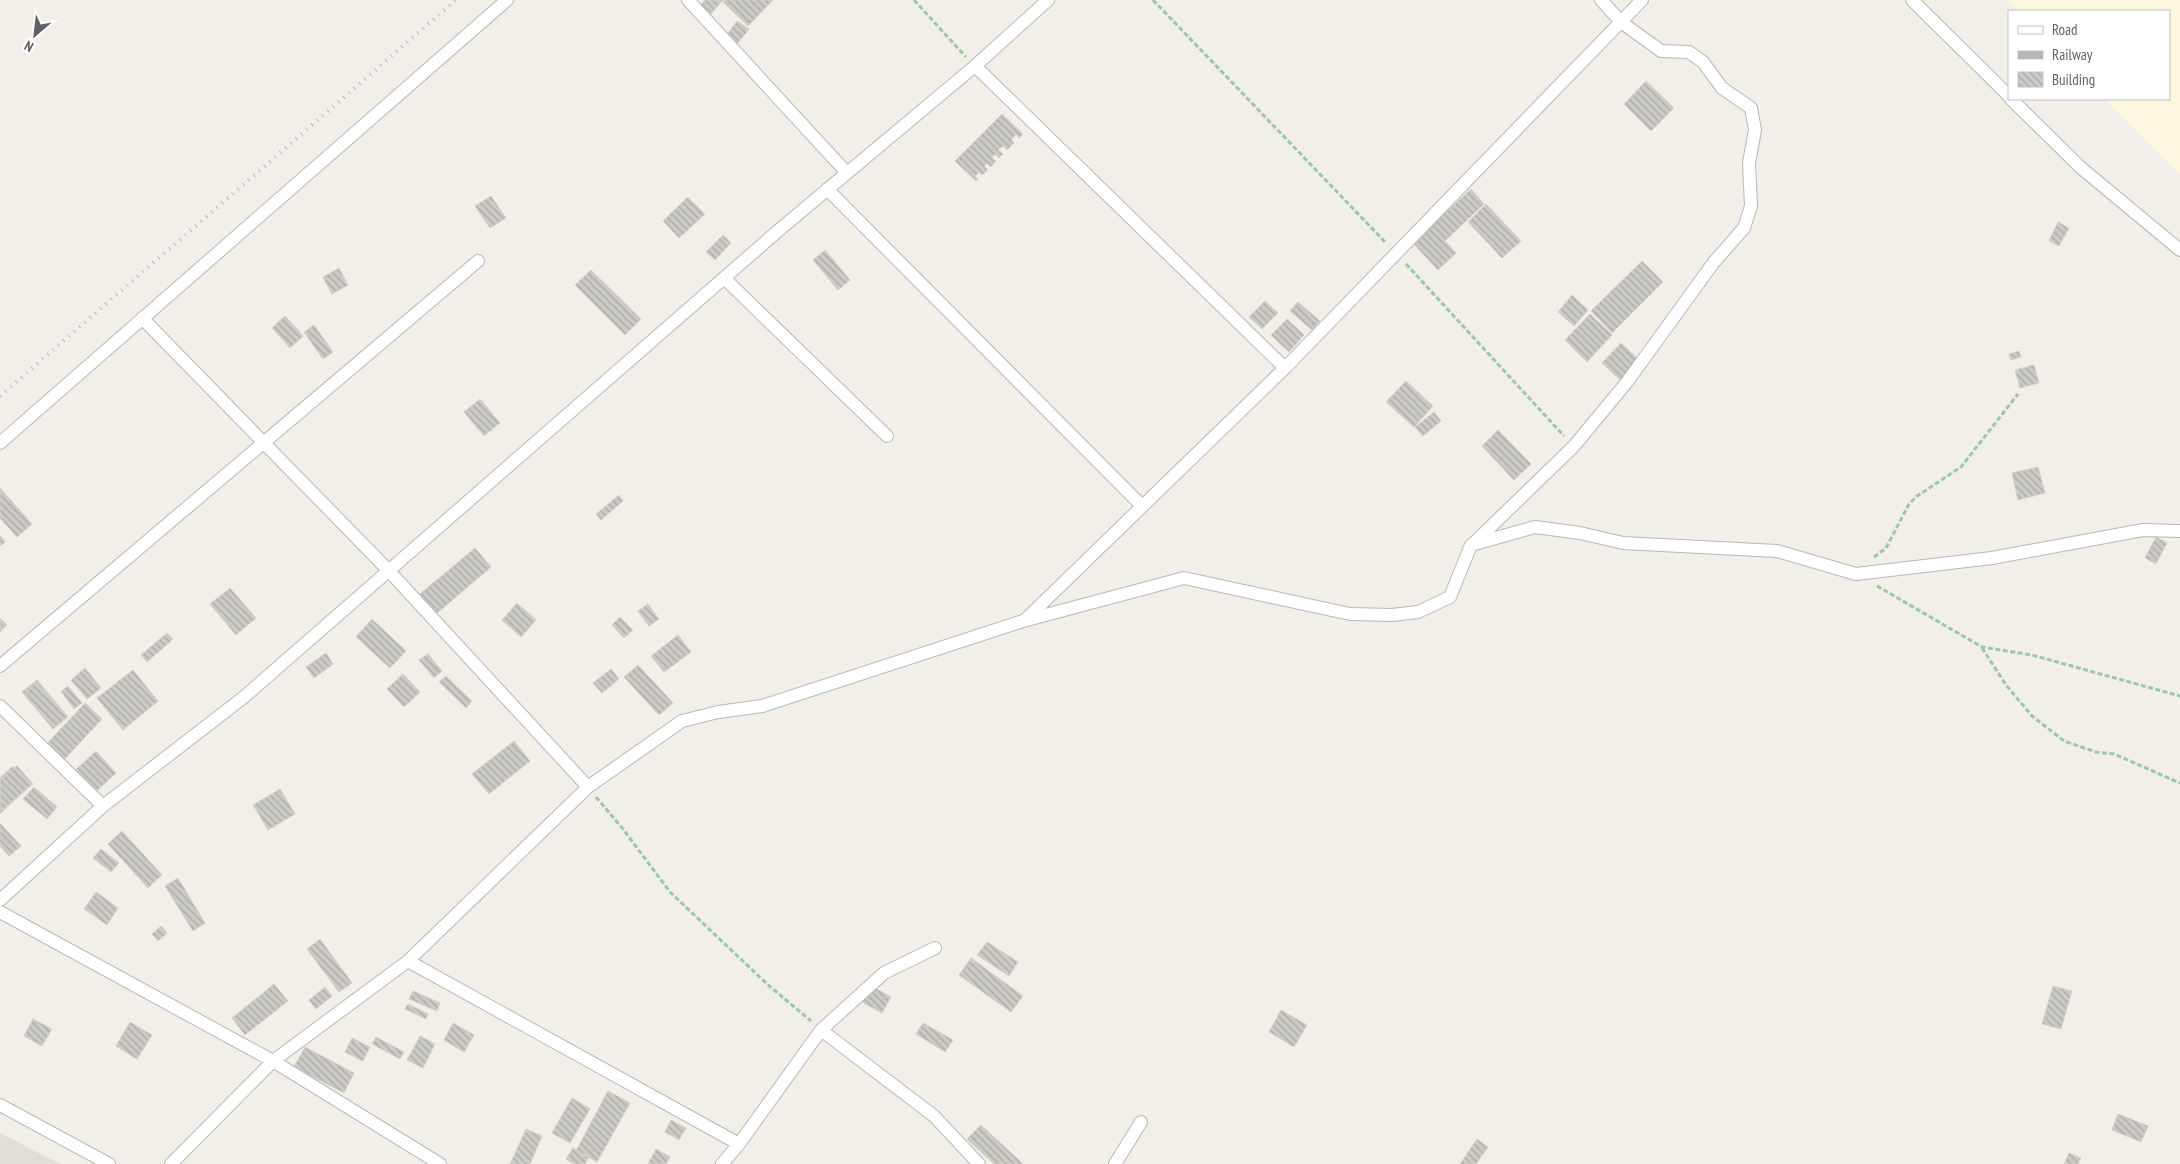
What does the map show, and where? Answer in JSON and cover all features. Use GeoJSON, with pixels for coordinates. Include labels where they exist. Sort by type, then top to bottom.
{"type":"FeatureCollection","features":[{"type":"Feature","properties":{"kind":"street"},"geometry":{"type":"LineString","coordinates":[[0,443],[507,0]]}},
{"type":"Feature","properties":{"kind":"street"},"geometry":{"type":"LineString","coordinates":[[688,0],[847,172]]}},
{"type":"Feature","properties":{"kind":"street"},"geometry":{"type":"LineString","coordinates":[[0,900],[103,806],[244,697],[724,278],[847,172],[975,66],[1048,0]]}},
{"type":"Feature","properties":{"kind":"street"},"geometry":{"type":"LineString","coordinates":[[171,1164],[273,1062],[408,961],[588,787],[682,721],[718,712],[762,706],[1023,621],[1184,578],[1350,614],[1392,615],[1418,612],[1450,597],[1471,545],[1574,446],[1627,382],[1714,262],[1744,228],[1750,206],[1750,163],[1755,130],[1751,108],[1722,88],[1703,62],[1689,52],[1661,51],[1621,22],[1601,0]]}},
{"type":"Feature","properties":{"kind":"street"},"geometry":{"type":"LineString","coordinates":[[1023,621],[1286,368],[1642,0]]}},
{"type":"Feature","properties":{"kind":"street"},"geometry":{"type":"LineString","coordinates":[[1912,0],[2008,95]]}},
{"type":"Feature","properties":{"kind":"street"},"geometry":{"type":"LineString","coordinates":[[975,66],[1286,368]]}},
{"type":"Feature","properties":{"kind":"street"},"geometry":{"type":"LineString","coordinates":[[2013,100],[2080,167],[2180,250]]}},
{"type":"Feature","properties":{"kind":"street"},"geometry":{"type":"LineString","coordinates":[[827,189],[1142,506]]}},
{"type":"Feature","properties":{"kind":"street"},"geometry":{"type":"LineString","coordinates":[[0,666],[478,261]]}},
{"type":"Feature","properties":{"kind":"street"},"geometry":{"type":"LineString","coordinates":[[724,278],[887,436]]}},
{"type":"Feature","properties":{"kind":"street"},"geometry":{"type":"LineString","coordinates":[[142,318],[388,571],[588,787]]}},
{"type":"Feature","properties":{"kind":"street"},"geometry":{"type":"LineString","coordinates":[[1471,545],[1536,528],[1580,533],[1623,543],[1777,551],[1856,574],[1992,558],[2143,530],[2180,532]]}},
{"type":"Feature","properties":{"kind":"street"},"geometry":{"type":"LineString","coordinates":[[0,706],[103,806]]}},
{"type":"Feature","properties":{"kind":"street"},"geometry":{"type":"LineString","coordinates":[[0,912],[273,1062],[440,1164]]}},
{"type":"Feature","properties":{"kind":"street"},"geometry":{"type":"LineString","coordinates":[[722,1164],[821,1030],[884,973],[934,948]]}},
{"type":"Feature","properties":{"kind":"street"},"geometry":{"type":"LineString","coordinates":[[408,961],[738,1144]]}},
{"type":"Feature","properties":{"kind":"street"},"geometry":{"type":"LineString","coordinates":[[821,1030],[934,1116],[979,1164]]}},
{"type":"Feature","properties":{"kind":"street"},"geometry":{"type":"LineString","coordinates":[[0,1105],[109,1164]]}},
{"type":"Feature","properties":{"kind":"street"},"geometry":{"type":"LineString","coordinates":[[1115,1164],[1141,1122]]}},
{"type":"Feature","properties":{"kind":"path"},"geometry":{"type":"LineString","coordinates":[[914,0],[975,66]]}},
{"type":"Feature","properties":{"kind":"path"},"geometry":{"type":"LineString","coordinates":[[1153,0],[1396,254],[1574,446]]}},
{"type":"Feature","properties":{"kind":"path"},"geometry":{"type":"LineString","coordinates":[[2018,394],[1961,467],[1917,496],[1909,504],[1886,548],[1856,574],[1982,647],[2032,655],[2180,696]]}},
{"type":"Feature","properties":{"kind":"path"},"geometry":{"type":"LineString","coordinates":[[1982,647],[2006,685],[2032,716],[2064,741],[2096,752],[2114,754],[2180,783]]}},
{"type":"Feature","properties":{"kind":"path"},"geometry":{"type":"LineString","coordinates":[[588,787],[623,829],[670,892],[767,984],[821,1030]]}},
{"type":"Feature","properties":{"kind":"shaded area"},"geometry":{"type":"Polygon","coordinates":[[[2007,0],[2180,0],[2180,174],[2106,100],[2170,100],[2170,10],[2017,10],[2007,0]]]}},
{"type":"Feature","properties":{"kind":"shaded area"},"geometry":{"type":"Polygon","coordinates":[[[0,1133],[60,1164],[0,1164],[0,1133]]]}},
{"type":"Feature","properties":{"kind":"building"},"geometry":{"type":"Polygon","coordinates":[[[705,0],[722,1],[711,14],[701,5],[705,0]]]}},
{"type":"Feature","properties":{"kind":"building"},"geometry":{"type":"Polygon","coordinates":[[[721,0],[773,0],[748,26],[721,0]]]}},
{"type":"Feature","properties":{"kind":"building"},"geometry":{"type":"Polygon","coordinates":[[[737,21],[749,29],[737,44],[726,36],[737,21]]]}},
{"type":"Feature","properties":{"kind":"building"},"geometry":{"type":"Polygon","coordinates":[[[1646,81],[1674,108],[1651,131],[1624,104],[1646,81]]]}},
{"type":"Feature","properties":{"kind":"building"},"geometry":{"type":"Polygon","coordinates":[[[1002,114],[1023,134],[1019,138],[1016,134],[1011,140],[1014,143],[1007,150],[1003,146],[998,150],[1003,154],[999,158],[995,154],[992,158],[996,161],[991,167],[987,163],[984,166],[988,170],[982,175],[979,172],[975,176],[978,179],[976,181],[955,161],[1002,114]]]}},
{"type":"Feature","properties":{"kind":"building"},"geometry":{"type":"Polygon","coordinates":[[[1471,189],[1484,204],[1445,241],[1456,253],[1438,270],[1413,243],[1471,189]]]}},
{"type":"Feature","properties":{"kind":"building"},"geometry":{"type":"Polygon","coordinates":[[[491,196],[506,218],[490,228],[475,206],[491,196]]]}},
{"type":"Feature","properties":{"kind":"building"},"geometry":{"type":"Polygon","coordinates":[[[688,197],[705,214],[679,238],[663,221],[688,197]]]}},
{"type":"Feature","properties":{"kind":"building"},"geometry":{"type":"Polygon","coordinates":[[[1486,204],[1521,241],[1502,258],[1468,222],[1486,204]]]}},
{"type":"Feature","properties":{"kind":"building"},"geometry":{"type":"Polygon","coordinates":[[[2058,222],[2069,228],[2059,246],[2049,241],[2058,222]]]}},
{"type":"Feature","properties":{"kind":"building"},"geometry":{"type":"Polygon","coordinates":[[[723,235],[731,243],[715,260],[706,252],[723,235]]]}},
{"type":"Feature","properties":{"kind":"building"},"geometry":{"type":"Polygon","coordinates":[[[825,250],[850,280],[838,290],[813,260],[825,250]]]}},
{"type":"Feature","properties":{"kind":"building"},"geometry":{"type":"Polygon","coordinates":[[[1642,261],[1663,282],[1612,333],[1591,311],[1642,261]]]}},
{"type":"Feature","properties":{"kind":"building"},"geometry":{"type":"Polygon","coordinates":[[[339,268],[348,285],[332,294],[323,277],[339,268]]]}},
{"type":"Feature","properties":{"kind":"building"},"geometry":{"type":"Polygon","coordinates":[[[591,270],[641,319],[625,335],[575,285],[591,270]]]}},
{"type":"Feature","properties":{"kind":"building"},"geometry":{"type":"Polygon","coordinates":[[[1572,295],[1588,310],[1574,326],[1558,312],[1572,295]]]}},
{"type":"Feature","properties":{"kind":"building"},"geometry":{"type":"Polygon","coordinates":[[[1265,301],[1278,313],[1262,329],[1249,317],[1265,301]]]}},
{"type":"Feature","properties":{"kind":"building"},"geometry":{"type":"Polygon","coordinates":[[[1298,302],[1320,321],[1312,330],[1290,311],[1298,302]]]}},
{"type":"Feature","properties":{"kind":"building"},"geometry":{"type":"Polygon","coordinates":[[[1590,314],[1612,335],[1587,362],[1565,340],[1590,314]]]}},
{"type":"Feature","properties":{"kind":"building"},"geometry":{"type":"Polygon","coordinates":[[[285,316],[303,336],[290,348],[272,328],[285,316]]]}},
{"type":"Feature","properties":{"kind":"building"},"geometry":{"type":"Polygon","coordinates":[[[1287,319],[1304,335],[1289,352],[1271,335],[1287,319]]]}},
{"type":"Feature","properties":{"kind":"building"},"geometry":{"type":"Polygon","coordinates":[[[314,325],[333,352],[323,359],[304,332],[314,325]]]}},
{"type":"Feature","properties":{"kind":"building"},"geometry":{"type":"Polygon","coordinates":[[[1621,343],[1639,360],[1620,380],[1602,363],[1621,343]]]}},
{"type":"Feature","properties":{"kind":"building"},"geometry":{"type":"Polygon","coordinates":[[[2019,351],[2021,357],[2011,360],[2009,354],[2019,351]]]}},
{"type":"Feature","properties":{"kind":"building"},"geometry":{"type":"Polygon","coordinates":[[[2034,365],[2039,383],[2020,388],[2015,370],[2034,365]]]}},
{"type":"Feature","properties":{"kind":"building"},"geometry":{"type":"Polygon","coordinates":[[[1406,381],[1433,406],[1414,427],[1386,402],[1406,381]]]}},
{"type":"Feature","properties":{"kind":"building"},"geometry":{"type":"Polygon","coordinates":[[[480,399],[500,423],[484,436],[464,412],[480,399]]]}},
{"type":"Feature","properties":{"kind":"building"},"geometry":{"type":"Polygon","coordinates":[[[1434,412],[1441,421],[1423,436],[1415,427],[1434,412]]]}},
{"type":"Feature","properties":{"kind":"building"},"geometry":{"type":"Polygon","coordinates":[[[1498,430],[1531,464],[1514,480],[1482,446],[1498,430]]]}},
{"type":"Feature","properties":{"kind":"building"},"geometry":{"type":"Polygon","coordinates":[[[2038,467],[2045,493],[2018,500],[2012,473],[2038,467]]]}},
{"type":"Feature","properties":{"kind":"building"},"geometry":{"type":"Polygon","coordinates":[[[0,488],[32,524],[17,537],[0,518],[0,488]]]}},
{"type":"Feature","properties":{"kind":"building"},"geometry":{"type":"Polygon","coordinates":[[[619,495],[623,501],[601,520],[596,514],[619,495]]]}},
{"type":"Feature","properties":{"kind":"building"},"geometry":{"type":"Polygon","coordinates":[[[0,535],[5,542],[0,546],[0,535]]]}},
{"type":"Feature","properties":{"kind":"building"},"geometry":{"type":"Polygon","coordinates":[[[2156,537],[2167,543],[2156,564],[2145,558],[2156,537]]]}},
{"type":"Feature","properties":{"kind":"building"},"geometry":{"type":"Polygon","coordinates":[[[475,548],[491,567],[436,614],[420,594],[475,548]]]}},
{"type":"Feature","properties":{"kind":"building"},"geometry":{"type":"Polygon","coordinates":[[[230,588],[256,618],[236,635],[210,604],[230,588]]]}},
{"type":"Feature","properties":{"kind":"building"},"geometry":{"type":"Polygon","coordinates":[[[517,603],[536,620],[521,637],[502,620],[517,603]]]}},
{"type":"Feature","properties":{"kind":"building"},"geometry":{"type":"Polygon","coordinates":[[[648,604],[659,619],[649,626],[638,611],[648,604]]]}},
{"type":"Feature","properties":{"kind":"building"},"geometry":{"type":"Polygon","coordinates":[[[620,617],[633,630],[624,638],[612,625],[620,617]]]}},
{"type":"Feature","properties":{"kind":"building"},"geometry":{"type":"Polygon","coordinates":[[[0,618],[7,625],[0,632],[0,618]]]}},
{"type":"Feature","properties":{"kind":"building"},"geometry":{"type":"Polygon","coordinates":[[[372,619],[406,651],[390,668],[356,637],[372,619]]]}},
{"type":"Feature","properties":{"kind":"building"},"geometry":{"type":"Polygon","coordinates":[[[0,621],[5,627],[0,631],[0,621]]]}},
{"type":"Feature","properties":{"kind":"building"},"geometry":{"type":"Polygon","coordinates":[[[167,633],[173,639],[147,662],[141,655],[167,633]]]}},
{"type":"Feature","properties":{"kind":"building"},"geometry":{"type":"Polygon","coordinates":[[[678,635],[691,652],[664,672],[651,656],[678,635]]]}},
{"type":"Feature","properties":{"kind":"building"},"geometry":{"type":"Polygon","coordinates":[[[326,653],[333,664],[314,678],[306,667],[326,653]]]}},
{"type":"Feature","properties":{"kind":"building"},"geometry":{"type":"Polygon","coordinates":[[[428,654],[442,671],[434,678],[419,660],[428,654]]]}},
{"type":"Feature","properties":{"kind":"building"},"geometry":{"type":"Polygon","coordinates":[[[638,665],[673,703],[659,715],[624,677],[638,665]]]}},
{"type":"Feature","properties":{"kind":"building"},"geometry":{"type":"Polygon","coordinates":[[[85,668],[101,688],[87,699],[71,680],[85,668]]]}},
{"type":"Feature","properties":{"kind":"building"},"geometry":{"type":"Polygon","coordinates":[[[611,669],[619,679],[602,693],[593,683],[611,669]]]}},
{"type":"Feature","properties":{"kind":"building"},"geometry":{"type":"Polygon","coordinates":[[[133,670],[158,701],[123,730],[97,698],[133,670]]]}},
{"type":"Feature","properties":{"kind":"building"},"geometry":{"type":"Polygon","coordinates":[[[403,674],[420,692],[404,707],[387,689],[403,674]]]}},
{"type":"Feature","properties":{"kind":"building"},"geometry":{"type":"Polygon","coordinates":[[[446,676],[472,701],[466,708],[439,682],[446,676]]]}},
{"type":"Feature","properties":{"kind":"building"},"geometry":{"type":"Polygon","coordinates":[[[37,680],[68,717],[53,729],[22,692],[37,680]]]}},
{"type":"Feature","properties":{"kind":"building"},"geometry":{"type":"Polygon","coordinates":[[[37,682],[67,716],[54,727],[25,693],[37,682]]]}},
{"type":"Feature","properties":{"kind":"building"},"geometry":{"type":"Polygon","coordinates":[[[68,686],[82,703],[74,709],[61,691],[68,686]]]}},
{"type":"Feature","properties":{"kind":"building"},"geometry":{"type":"Polygon","coordinates":[[[85,703],[102,719],[59,765],[42,749],[85,703]]]}},
{"type":"Feature","properties":{"kind":"building"},"geometry":{"type":"Polygon","coordinates":[[[514,741],[530,761],[489,794],[472,774],[514,741]]]}},
{"type":"Feature","properties":{"kind":"building"},"geometry":{"type":"Polygon","coordinates":[[[96,751],[116,773],[91,796],[71,774],[96,751]]]}},
{"type":"Feature","properties":{"kind":"building"},"geometry":{"type":"Polygon","coordinates":[[[13,766],[31,784],[0,814],[0,778],[13,766]]]}},
{"type":"Feature","properties":{"kind":"building"},"geometry":{"type":"Polygon","coordinates":[[[17,766],[33,784],[0,812],[0,780],[17,766]]]}},
{"type":"Feature","properties":{"kind":"building"},"geometry":{"type":"Polygon","coordinates":[[[34,787],[57,807],[47,819],[23,799],[34,787]]]}},
{"type":"Feature","properties":{"kind":"building"},"geometry":{"type":"Polygon","coordinates":[[[280,789],[295,814],[268,830],[253,805],[280,789]]]}},
{"type":"Feature","properties":{"kind":"building"},"geometry":{"type":"Polygon","coordinates":[[[0,823],[21,846],[9,856],[0,846],[0,823]]]}},
{"type":"Feature","properties":{"kind":"building"},"geometry":{"type":"Polygon","coordinates":[[[122,831],[162,875],[148,888],[108,844],[122,831]]]}},
{"type":"Feature","properties":{"kind":"building"},"geometry":{"type":"Polygon","coordinates":[[[101,849],[119,863],[111,872],[93,858],[101,849]]]}},
{"type":"Feature","properties":{"kind":"building"},"geometry":{"type":"Polygon","coordinates":[[[178,878],[205,923],[193,931],[165,886],[178,878]]]}},
{"type":"Feature","properties":{"kind":"building"},"geometry":{"type":"Polygon","coordinates":[[[96,892],[118,908],[107,925],[84,909],[96,892]]]}},
{"type":"Feature","properties":{"kind":"building"},"geometry":{"type":"Polygon","coordinates":[[[161,926],[167,933],[158,941],[152,934],[161,926]]]}},
{"type":"Feature","properties":{"kind":"building"},"geometry":{"type":"Polygon","coordinates":[[[320,939],[352,983],[339,992],[307,949],[320,939]]]}},
{"type":"Feature","properties":{"kind":"building"},"geometry":{"type":"Polygon","coordinates":[[[987,942],[1018,962],[1009,976],[977,955],[987,942]]]}},
{"type":"Feature","properties":{"kind":"building"},"geometry":{"type":"Polygon","coordinates":[[[971,958],[1023,996],[1011,1012],[959,975],[971,958]]]}},
{"type":"Feature","properties":{"kind":"building"},"geometry":{"type":"Polygon","coordinates":[[[274,984],[288,1001],[245,1035],[232,1018],[274,984]]]}},
{"type":"Feature","properties":{"kind":"building"},"geometry":{"type":"Polygon","coordinates":[[[871,986],[891,997],[882,1013],[862,1002],[871,986]]]}},
{"type":"Feature","properties":{"kind":"building"},"geometry":{"type":"Polygon","coordinates":[[[2053,986],[2072,991],[2061,1029],[2042,1024],[2053,986]]]}},
{"type":"Feature","properties":{"kind":"building"},"geometry":{"type":"Polygon","coordinates":[[[325,987],[332,996],[316,1009],[309,1000],[325,987]]]}},
{"type":"Feature","properties":{"kind":"building"},"geometry":{"type":"Polygon","coordinates":[[[413,991],[440,1003],[437,1011],[409,999],[413,991]]]}},
{"type":"Feature","properties":{"kind":"building"},"geometry":{"type":"Polygon","coordinates":[[[408,1004],[428,1014],[426,1019],[405,1009],[408,1004]]]}},
{"type":"Feature","properties":{"kind":"building"},"geometry":{"type":"Polygon","coordinates":[[[1281,1010],[1307,1025],[1294,1047],[1269,1032],[1281,1010]]]}},
{"type":"Feature","properties":{"kind":"building"},"geometry":{"type":"Polygon","coordinates":[[[33,1019],[52,1029],[42,1046],[24,1036],[33,1019]]]}},
{"type":"Feature","properties":{"kind":"building"},"geometry":{"type":"Polygon","coordinates":[[[130,1022],[152,1035],[137,1059],[116,1046],[130,1022]]]}},
{"type":"Feature","properties":{"kind":"building"},"geometry":{"type":"Polygon","coordinates":[[[453,1023],[474,1035],[464,1052],[444,1040],[453,1023]]]}},
{"type":"Feature","properties":{"kind":"building"},"geometry":{"type":"Polygon","coordinates":[[[923,1023],[953,1040],[945,1052],[916,1034],[923,1023]]]}},
{"type":"Feature","properties":{"kind":"building"},"geometry":{"type":"Polygon","coordinates":[[[420,1036],[435,1044],[423,1068],[407,1060],[420,1036]]]}},
{"type":"Feature","properties":{"kind":"building"},"geometry":{"type":"Polygon","coordinates":[[[376,1037],[404,1052],[400,1059],[372,1044],[376,1037]]]}},
{"type":"Feature","properties":{"kind":"building"},"geometry":{"type":"Polygon","coordinates":[[[352,1038],[370,1047],[363,1061],[345,1052],[352,1038]]]}},
{"type":"Feature","properties":{"kind":"building"},"geometry":{"type":"Polygon","coordinates":[[[305,1047],[354,1073],[344,1093],[294,1067],[305,1047]]]}},
{"type":"Feature","properties":{"kind":"building"},"geometry":{"type":"Polygon","coordinates":[[[608,1091],[630,1103],[597,1162],[576,1151],[608,1091]]]}},
{"type":"Feature","properties":{"kind":"building"},"geometry":{"type":"Polygon","coordinates":[[[572,1098],[590,1109],[570,1143],[552,1133],[572,1098]]]}},
{"type":"Feature","properties":{"kind":"building"},"geometry":{"type":"Polygon","coordinates":[[[2118,1114],[2148,1126],[2141,1142],[2112,1130],[2118,1114]]]}},
{"type":"Feature","properties":{"kind":"building"},"geometry":{"type":"Polygon","coordinates":[[[671,1120],[686,1128],[679,1140],[665,1132],[671,1120]]]}},
{"type":"Feature","properties":{"kind":"building"},"geometry":{"type":"Polygon","coordinates":[[[981,1125],[1022,1164],[994,1164],[967,1139],[981,1125]]]}},
{"type":"Feature","properties":{"kind":"building"},"geometry":{"type":"Polygon","coordinates":[[[526,1129],[542,1136],[530,1164],[510,1164],[526,1129]]]}},
{"type":"Feature","properties":{"kind":"building"},"geometry":{"type":"Polygon","coordinates":[[[1477,1139],[1488,1147],[1476,1164],[1460,1164],[1477,1139]]]}},
{"type":"Feature","properties":{"kind":"building"},"geometry":{"type":"Polygon","coordinates":[[[573,1148],[589,1157],[585,1164],[574,1164],[566,1159],[573,1148]]]}},
{"type":"Feature","properties":{"kind":"building"},"geometry":{"type":"Polygon","coordinates":[[[656,1149],[670,1157],[666,1164],[648,1164],[656,1149]]]}},
{"type":"Feature","properties":{"kind":"building"},"geometry":{"type":"Polygon","coordinates":[[[2069,1153],[2081,1158],[2078,1164],[2064,1164],[2069,1153]]]}},
{"type":"Feature","properties":{"kind":"railway"},"geometry":{"type":"LineString","coordinates":[[0,396],[456,0]]}}]}
